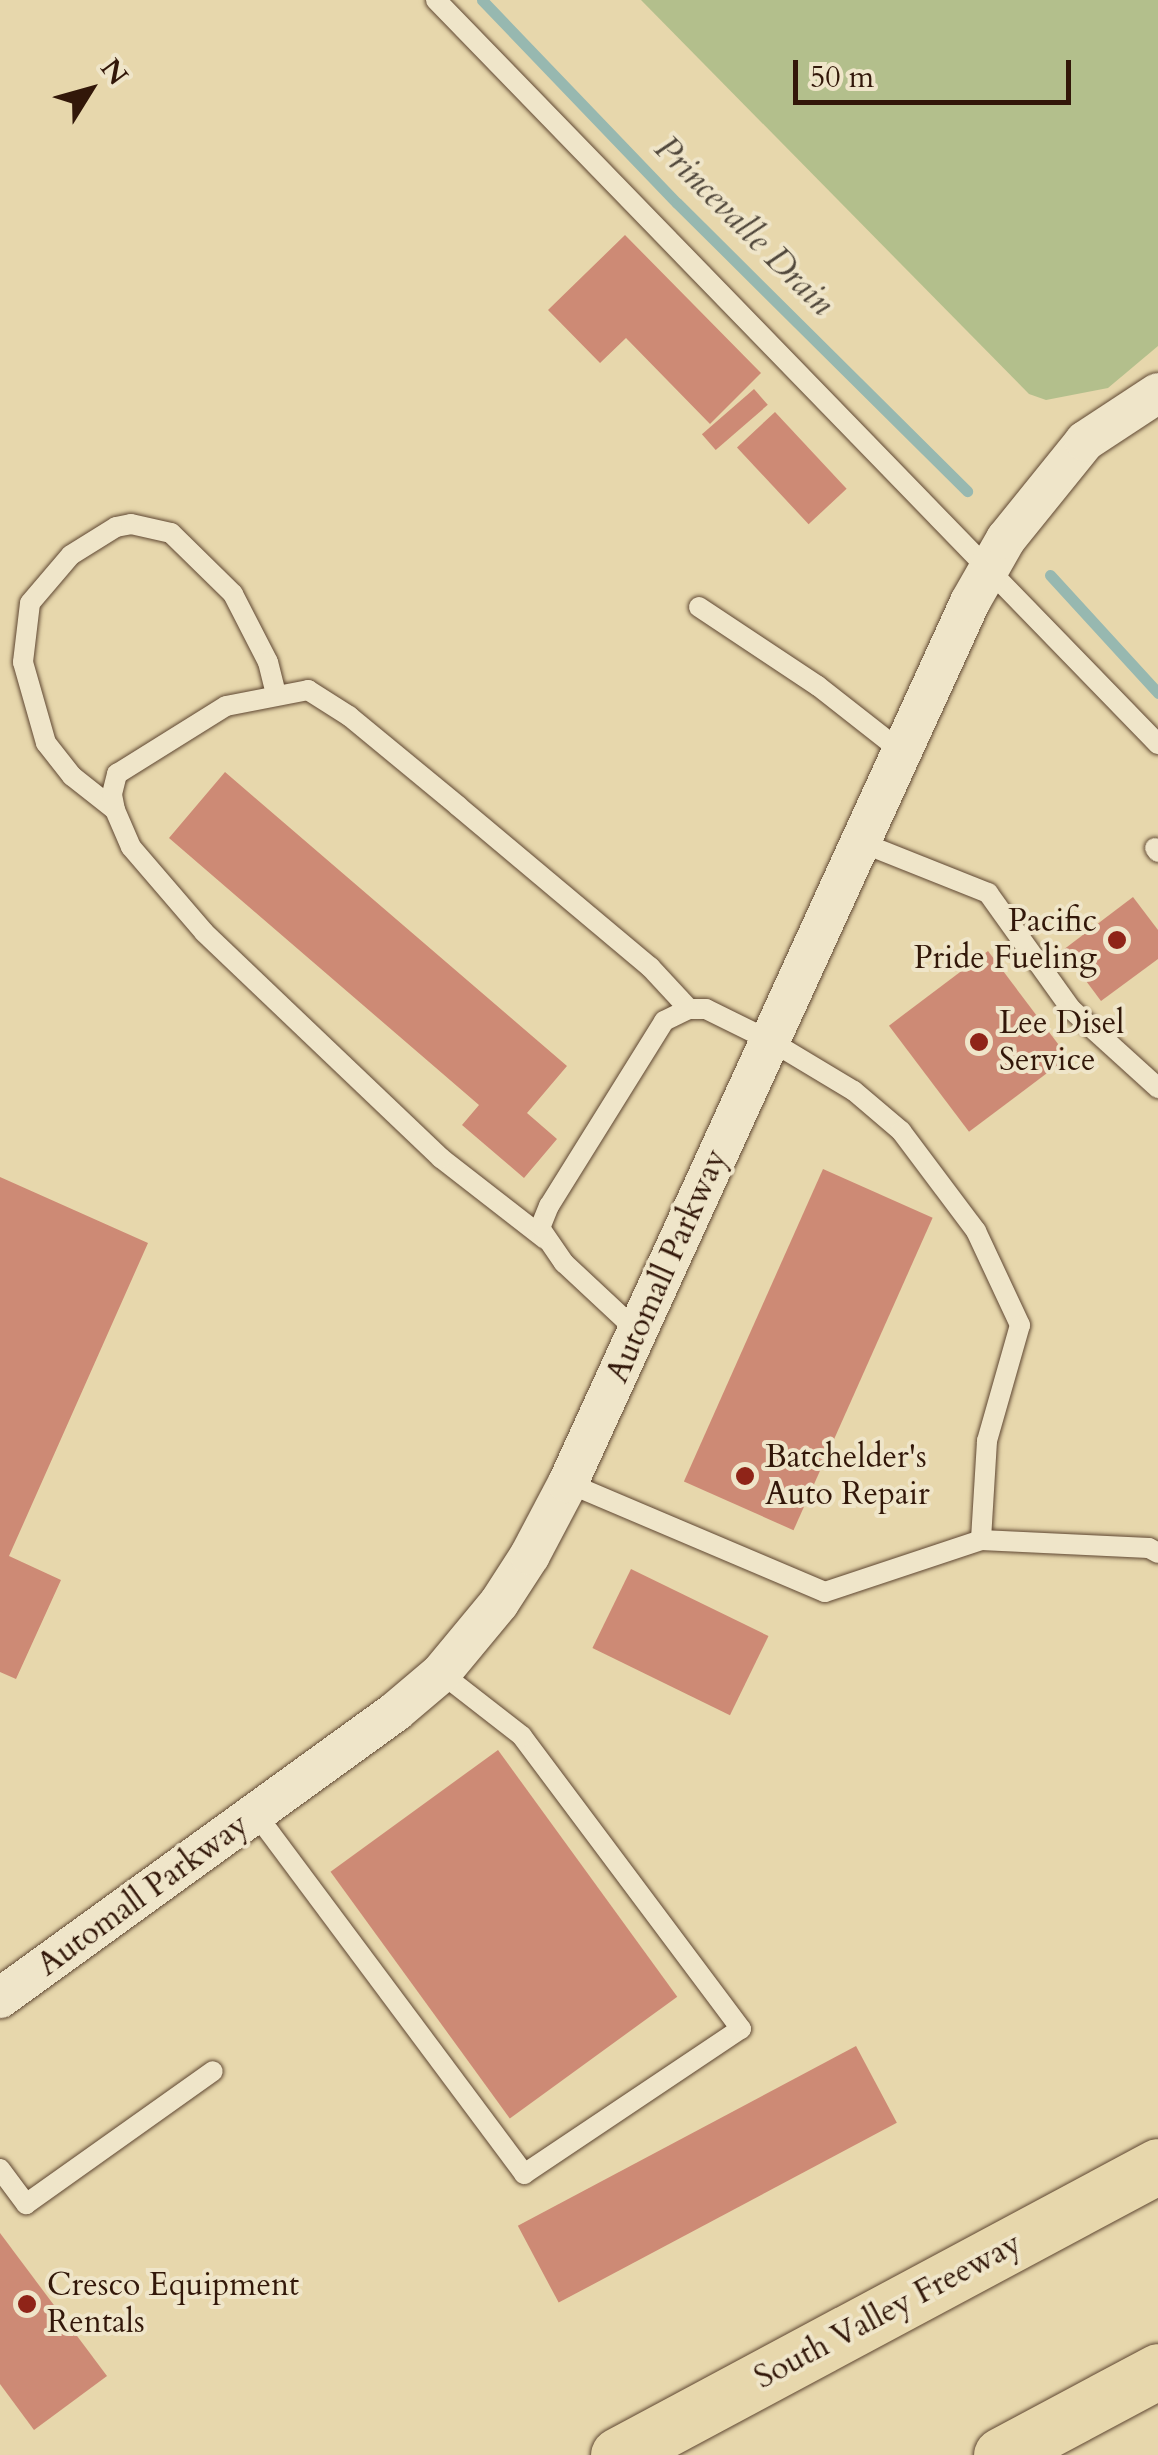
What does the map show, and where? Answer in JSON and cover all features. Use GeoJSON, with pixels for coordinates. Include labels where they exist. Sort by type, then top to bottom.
{"type":"FeatureCollection","features":[{"type":"Feature","properties":{"kind":"highway","name":"South Valley Freeway"},"geometry":{"type":"LineString","coordinates":[[618,2455],[1158,2166]]}},
{"type":"Feature","properties":{"kind":"highway"},"geometry":{"type":"LineString","coordinates":[[1001,2455],[1158,2371]]}},
{"type":"Feature","properties":{"kind":"street","name":"Automall Parkway"},"geometry":{"type":"LineString","coordinates":[[0,1998],[367,1733],[441,1673],[516,1578],[568,1483],[901,751],[989,567],[1030,506],[1084,440],[1158,393]]}},
{"type":"Feature","properties":{"kind":"lane"},"geometry":{"type":"LineString","coordinates":[[436,0],[908,491],[989,567],[1043,630],[1158,744]]}},
{"type":"Feature","properties":{"kind":"lane"},"geometry":{"type":"LineString","coordinates":[[115,810],[72,776],[46,743],[22,662],[30,604],[71,555],[116,527],[132,524],[171,533],[234,594],[268,662],[276,694]]}},
{"type":"Feature","properties":{"kind":"lane"},"geometry":{"type":"LineString","coordinates":[[699,607],[818,686],[901,751]]}},
{"type":"Feature","properties":{"kind":"lane"},"geometry":{"type":"LineString","coordinates":[[637,1331],[564,1264],[545,1240],[441,1158],[204,932],[132,847],[115,810],[112,794],[118,774],[128,764],[226,706],[308,690],[349,716],[650,968],[689,1008],[722,1015],[770,1040],[854,1091],[902,1131],[976,1230],[1020,1324],[987,1440],[980,1540]]}},
{"type":"Feature","properties":{"kind":"lane"},"geometry":{"type":"LineString","coordinates":[[860,842],[988,893],[1072,1009],[1158,1088]]}},
{"type":"Feature","properties":{"kind":"lane"},"geometry":{"type":"LineString","coordinates":[[545,1240],[540,1228],[549,1206],[664,1020],[689,1008]]}},
{"type":"Feature","properties":{"kind":"lane"},"geometry":{"type":"LineString","coordinates":[[568,1483],[826,1592],[980,1540],[1150,1548],[1158,1553]]}},
{"type":"Feature","properties":{"kind":"lane"},"geometry":{"type":"LineString","coordinates":[[256,1814],[524,2174],[740,2029],[522,1736],[441,1673]]}},
{"type":"Feature","properties":{"kind":"lane"},"geometry":{"type":"LineString","coordinates":[[0,2169],[26,2204],[213,2071]]}},
{"type":"Feature","properties":{"kind":"green space"},"geometry":{"type":"Polygon","coordinates":[[[641,0],[1158,0],[1158,346],[1108,388],[1046,400],[1029,394],[641,0]]]}},
{"type":"Feature","properties":{"kind":"building"},"geometry":{"type":"Polygon","coordinates":[[[625,235],[761,373],[710,424],[626,338],[600,363],[548,310],[625,235]]]}},
{"type":"Feature","properties":{"kind":"building"},"geometry":{"type":"Polygon","coordinates":[[[754,389],[768,405],[716,450],[702,434],[754,389]]]}},
{"type":"Feature","properties":{"kind":"building"},"geometry":{"type":"Polygon","coordinates":[[[775,412],[847,489],[809,524],[737,447],[775,412]]]}},
{"type":"Feature","properties":{"kind":"building"},"geometry":{"type":"Polygon","coordinates":[[[225,772],[567,1066],[527,1113],[557,1139],[524,1178],[462,1125],[479,1105],[169,838],[225,772]]]}},
{"type":"Feature","properties":{"kind":"building","name":"Pacific Pride Fueling"},"geometry":{"type":"Polygon","coordinates":[[[1133,897],[1158,930],[1158,959],[1101,1001],[1063,950],[1133,897]]]}},
{"type":"Feature","properties":{"kind":"building","name":"Lee Disel Service"},"geometry":{"type":"Polygon","coordinates":[[[988,951],[1068,1057],[969,1132],[889,1026],[988,951]]]}},
{"type":"Feature","properties":{"kind":"building"},"geometry":{"type":"Polygon","coordinates":[[[823,1169],[933,1218],[794,1530],[684,1481],[823,1169]]]}},
{"type":"Feature","properties":{"kind":"building"},"geometry":{"type":"Polygon","coordinates":[[[0,1177],[148,1243],[9,1556],[61,1580],[16,1679],[0,1672],[0,1177]]]}},
{"type":"Feature","properties":{"kind":"building"},"geometry":{"type":"Polygon","coordinates":[[[631,1569],[769,1636],[730,1715],[592,1648],[631,1569]]]}},
{"type":"Feature","properties":{"kind":"building"},"geometry":{"type":"Polygon","coordinates":[[[498,1750],[677,1997],[510,2118],[331,1872],[498,1750]]]}},
{"type":"Feature","properties":{"kind":"building"},"geometry":{"type":"Polygon","coordinates":[[[856,2046],[897,2123],[559,2303],[518,2226],[856,2046]]]}},
{"type":"Feature","properties":{"kind":"building","name":"Cresco Equipment Rentals"},"geometry":{"type":"Polygon","coordinates":[[[0,2233],[107,2376],[34,2430],[0,2384],[0,2233]]]}},
{"type":"Feature","properties":{"kind":"waterway","name":"Princevalle Drain"},"geometry":{"type":"LineString","coordinates":[[482,0],[677,203],[967,491]]}},
{"type":"Feature","properties":{"kind":"waterway","name":"Princevalle Drain"},"geometry":{"type":"LineString","coordinates":[[1050,575],[1158,693]]}},
{"type":"Feature","properties":{"kind":"place","name":"Pacific Pride Fueling"},"geometry":{"type":"Point","coordinates":[1117,940]}},
{"type":"Feature","properties":{"kind":"place","name":"Lee Disel Service"},"geometry":{"type":"Point","coordinates":[979,1042]}},
{"type":"Feature","properties":{"kind":"place","name":"Batchelder's Auto Repair"},"geometry":{"type":"Point","coordinates":[745,1476]}},
{"type":"Feature","properties":{"kind":"place","name":"Cresco Equipment Rentals"},"geometry":{"type":"Point","coordinates":[27,2304]}}]}
